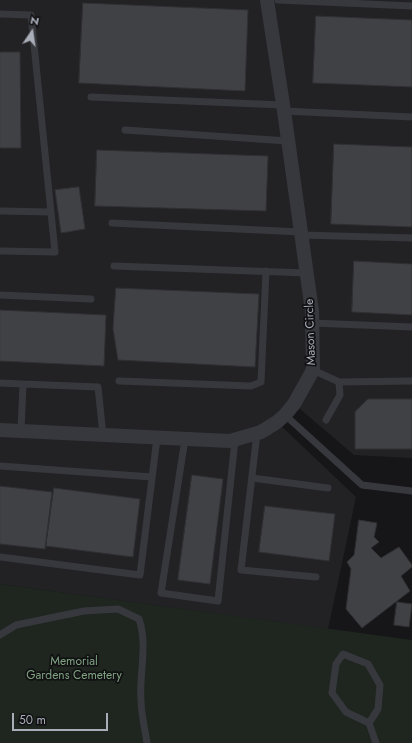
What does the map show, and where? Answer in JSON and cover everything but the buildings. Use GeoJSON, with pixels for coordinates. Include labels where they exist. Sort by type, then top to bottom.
{"type":"FeatureCollection","features":[{"type":"Feature","properties":{"kind":"street","name":"Mason Circle"},"geometry":{"type":"LineString","coordinates":[[0,430],[230,442],[261,432],[277,422],[294,404],[313,370],[312,311],[284,108],[267,0]]}},
{"type":"Feature","properties":{"kind":"lane"},"geometry":{"type":"LineString","coordinates":[[278,0],[412,6]]}},
{"type":"Feature","properties":{"kind":"lane"},"geometry":{"type":"LineString","coordinates":[[0,14],[31,15],[55,252],[0,251]]}},
{"type":"Feature","properties":{"kind":"lane"},"geometry":{"type":"LineString","coordinates":[[91,97],[412,117]]}},
{"type":"Feature","properties":{"kind":"lane"},"geometry":{"type":"LineString","coordinates":[[125,130],[288,141]]}},
{"type":"Feature","properties":{"kind":"lane"},"geometry":{"type":"LineString","coordinates":[[0,211],[51,212]]}},
{"type":"Feature","properties":{"kind":"lane"},"geometry":{"type":"LineString","coordinates":[[112,224],[412,238]]}},
{"type":"Feature","properties":{"kind":"lane"},"geometry":{"type":"LineString","coordinates":[[114,266],[307,273]]}},
{"type":"Feature","properties":{"kind":"lane"},"geometry":{"type":"LineString","coordinates":[[119,381],[250,386],[261,382],[266,271]]}},
{"type":"Feature","properties":{"kind":"lane"},"geometry":{"type":"LineString","coordinates":[[0,295],[91,299]]}},
{"type":"Feature","properties":{"kind":"lane"},"geometry":{"type":"LineString","coordinates":[[312,323],[412,327]]}},
{"type":"Feature","properties":{"kind":"lane"},"geometry":{"type":"LineString","coordinates":[[313,370],[339,382],[412,381]]}},
{"type":"Feature","properties":{"kind":"lane"},"geometry":{"type":"LineString","coordinates":[[326,420],[340,395],[339,382]]}},
{"type":"Feature","properties":{"kind":"lane"},"geometry":{"type":"LineString","coordinates":[[0,383],[98,387],[103,435]]}},
{"type":"Feature","properties":{"kind":"lane"},"geometry":{"type":"LineString","coordinates":[[21,431],[22,384]]}},
{"type":"Feature","properties":{"kind":"lane"},"geometry":{"type":"LineString","coordinates":[[284,415],[362,485],[412,491]]}},
{"type":"Feature","properties":{"kind":"lane"},"geometry":{"type":"LineString","coordinates":[[257,433],[241,570],[316,577]]}},
{"type":"Feature","properties":{"kind":"lane"},"geometry":{"type":"LineString","coordinates":[[0,558],[140,575],[157,438]]}},
{"type":"Feature","properties":{"kind":"lane"},"geometry":{"type":"LineString","coordinates":[[185,439],[161,593],[218,602],[235,440]]}},
{"type":"Feature","properties":{"kind":"lane"},"geometry":{"type":"LineString","coordinates":[[0,466],[152,477]]}},
{"type":"Feature","properties":{"kind":"lane"},"geometry":{"type":"LineString","coordinates":[[252,478],[328,488]]}},
{"type":"Feature","properties":{"kind":"lane"},"geometry":{"type":"LineString","coordinates":[[0,635],[16,625],[84,612],[118,609],[139,619],[142,628],[143,641],[141,699],[147,743]]}},
{"type":"Feature","properties":{"kind":"lane"},"geometry":{"type":"LineString","coordinates":[[370,723],[346,712],[332,693],[336,664],[343,654],[368,664],[380,684],[378,709],[370,723],[376,743]]}},
{"type":"Feature","properties":{"kind":"shaded area"},"geometry":{"type":"Polygon","coordinates":[[[0,0],[412,0],[412,458],[354,455],[294,404],[277,422],[356,497],[328,629],[0,584],[0,0]]]}},
{"type":"Feature","properties":{"kind":"green space","name":"Memorial Gardens Cemetery"},"geometry":{"type":"Polygon","coordinates":[[[0,584],[412,640],[412,743],[0,743],[0,584]]]}}]}
